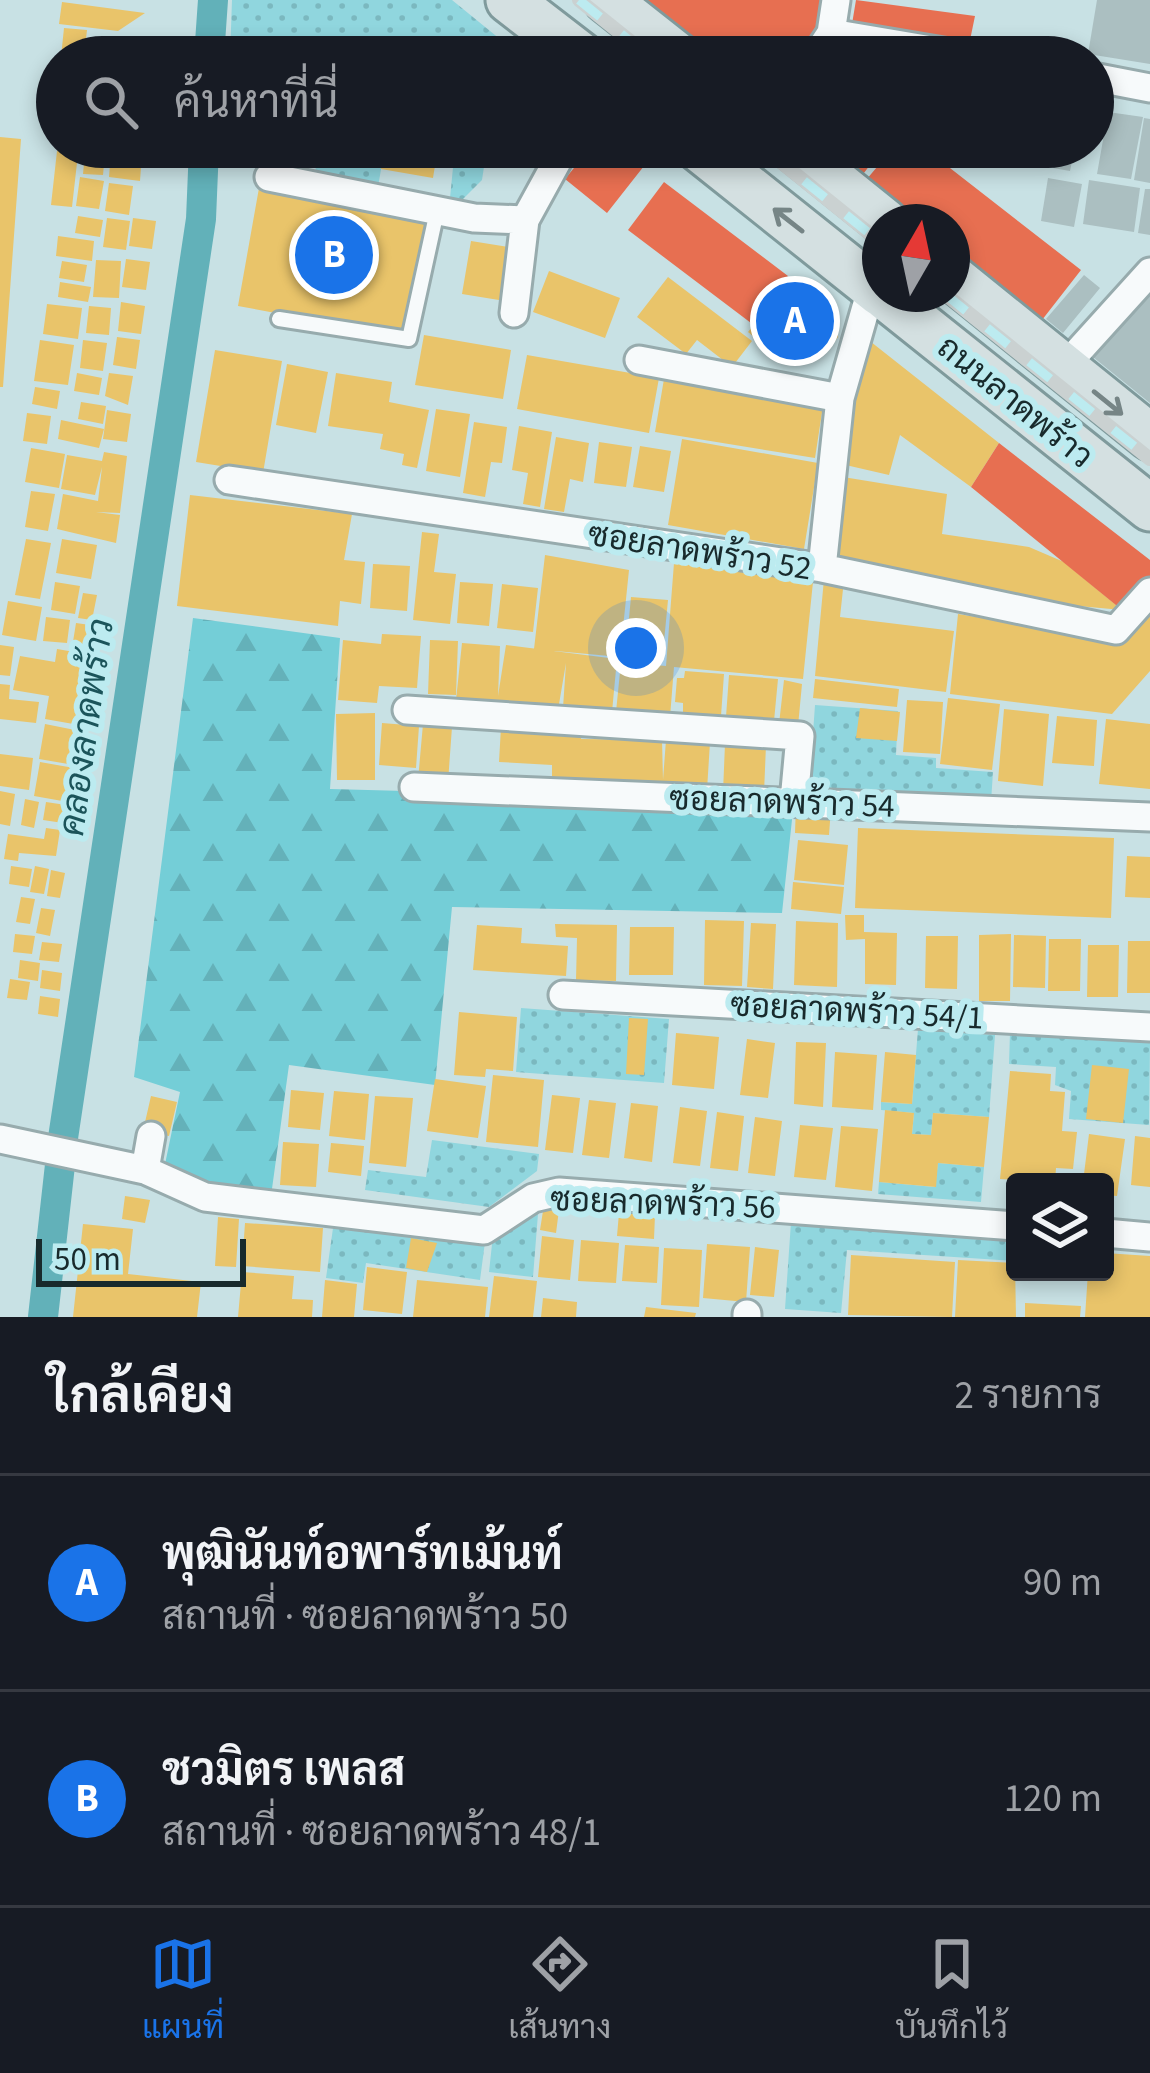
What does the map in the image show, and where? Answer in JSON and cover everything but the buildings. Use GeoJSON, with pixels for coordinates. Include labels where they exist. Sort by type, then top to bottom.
{"type":"FeatureCollection","features":[{"type":"Feature","properties":{"kind":"main road"},"geometry":{"type":"LineString","coordinates":[[509,0],[556,36]]}},
{"type":"Feature","properties":{"kind":"main road"},"geometry":{"type":"LineString","coordinates":[[607,0],[652,36]]}},
{"type":"Feature","properties":{"kind":"main road","name":"ถนนลาดพร้าว"},"geometry":{"type":"LineString","coordinates":[[723,168],[862,278]]}},
{"type":"Feature","properties":{"kind":"main road"},"geometry":{"type":"LineString","coordinates":[[818,168],[863,204]]}},
{"type":"Feature","properties":{"kind":"main road","name":"ถนนลาดพร้าว"},"geometry":{"type":"LineString","coordinates":[[970,291],[1150,437]]}},
{"type":"Feature","properties":{"kind":"main road","name":"ถนนลาดพร้าว"},"geometry":{"type":"LineString","coordinates":[[904,312],[1150,508]]}},
{"type":"Feature","properties":{"kind":"street"},"geometry":{"type":"LineString","coordinates":[[826,36],[836,0]]}},
{"type":"Feature","properties":{"kind":"street"},"geometry":{"type":"LineString","coordinates":[[1114,81],[1150,88]]}},
{"type":"Feature","properties":{"kind":"street"},"geometry":{"type":"LineString","coordinates":[[514,313],[525,220],[553,168]]}},
{"type":"Feature","properties":{"kind":"street"},"geometry":{"type":"LineString","coordinates":[[269,177],[437,211],[525,220]]}},
{"type":"Feature","properties":{"kind":"street"},"geometry":{"type":"LineString","coordinates":[[1064,367],[1150,272]]}},
{"type":"Feature","properties":{"kind":"street"},"geometry":{"type":"LineString","coordinates":[[822,568],[840,398],[871,312]]}},
{"type":"Feature","properties":{"kind":"street"},"geometry":{"type":"LineString","coordinates":[[639,360],[840,398]]}},
{"type":"Feature","properties":{"kind":"street","name":"ซอยลาดพร้าว 52"},"geometry":{"type":"LineString","coordinates":[[229,480],[822,568],[1116,630],[1150,592]]}},
{"type":"Feature","properties":{"kind":"street"},"geometry":{"type":"LineString","coordinates":[[406,710],[800,736],[794,801]]}},
{"type":"Feature","properties":{"kind":"street","name":"ซอยลาดพร้าว 54"},"geometry":{"type":"LineString","coordinates":[[414,788],[1150,817]]}},
{"type":"Feature","properties":{"kind":"street","name":"ซอยลาดพร้าว 54/1"},"geometry":{"type":"LineString","coordinates":[[563,995],[1150,1027]]}},
{"type":"Feature","properties":{"kind":"street"},"geometry":{"type":"LineString","coordinates":[[146,1170],[152,1136]]}},
{"type":"Feature","properties":{"kind":"street","name":"ซอยลาดพร้าว 56"},"geometry":{"type":"LineString","coordinates":[[0,1139],[146,1170],[205,1197],[484,1230],[532,1198],[559,1192],[1006,1225]]}},
{"type":"Feature","properties":{"kind":"street"},"geometry":{"type":"LineString","coordinates":[[1114,1234],[1150,1237]]}},
{"type":"Feature","properties":{"kind":"lane"},"geometry":{"type":"LineString","coordinates":[[278,319],[409,339],[437,211]]}},
{"type":"Feature","properties":{"kind":"green space"},"geometry":{"type":"Polygon","coordinates":[[[193,618],[340,638],[330,789],[794,801],[782,913],[452,907],[435,1085],[289,1065],[271,1196],[206,1187],[164,1169],[180,1092],[134,1077],[193,618]]]}},
{"type":"Feature","properties":{"kind":"shaded area"},"geometry":{"type":"Polygon","coordinates":[[[232,0],[452,0],[496,36],[231,36],[232,0]]]}},
{"type":"Feature","properties":{"kind":"shaded area"},"geometry":{"type":"Polygon","coordinates":[[[316,168],[381,168],[376,198],[314,184],[316,168]]]}},
{"type":"Feature","properties":{"kind":"shaded area"},"geometry":{"type":"Polygon","coordinates":[[[453,168],[484,168],[482,180],[460,202],[450,198],[453,168]]]}},
{"type":"Feature","properties":{"kind":"shaded area"},"geometry":{"type":"Polygon","coordinates":[[[815,705],[898,711],[896,755],[936,758],[936,768],[993,772],[991,802],[809,789],[815,705]]]}},
{"type":"Feature","properties":{"kind":"shaded area"},"geometry":{"type":"Polygon","coordinates":[[[521,1008],[669,1019],[664,1083],[516,1072],[521,1008]]]}},
{"type":"Feature","properties":{"kind":"shaded area"},"geometry":{"type":"Polygon","coordinates":[[[918,1029],[995,1035],[989,1117],[933,1113],[931,1135],[912,1134],[914,1113],[881,1110],[881,1102],[912,1104],[918,1029]]]}},
{"type":"Feature","properties":{"kind":"shaded area"},"geometry":{"type":"Polygon","coordinates":[[[1010,1032],[1150,1042],[1149,1125],[1069,1119],[1071,1091],[1055,1085],[1056,1067],[1009,1064],[1010,1032]]]}},
{"type":"Feature","properties":{"kind":"shaded area"},"geometry":{"type":"Polygon","coordinates":[[[432,1140],[539,1154],[537,1171],[489,1207],[365,1190],[368,1170],[426,1177],[432,1140]]]}},
{"type":"Feature","properties":{"kind":"shaded area"},"geometry":{"type":"Polygon","coordinates":[[[938,1163],[984,1167],[981,1202],[878,1194],[879,1182],[935,1187],[938,1163]]]}},
{"type":"Feature","properties":{"kind":"shaded area"},"geometry":{"type":"Polygon","coordinates":[[[538,1214],[533,1277],[489,1272],[493,1235],[538,1214]]]}},
{"type":"Feature","properties":{"kind":"shaded area"},"geometry":{"type":"Polygon","coordinates":[[[334,1221],[485,1242],[480,1280],[366,1263],[363,1283],[326,1278],[334,1221]]]}},
{"type":"Feature","properties":{"kind":"shaded area"},"geometry":{"type":"Polygon","coordinates":[[[791,1222],[1006,1236],[1006,1260],[847,1250],[841,1313],[785,1309],[791,1222]]]}},
{"type":"Feature","properties":{"kind":"waterway","name":"คลองลาดพร้าว"},"geometry":{"type":"LineString","coordinates":[[210,36],[213,0]]}},
{"type":"Feature","properties":{"kind":"waterway","name":"คลองลาดพร้าว"},"geometry":{"type":"LineString","coordinates":[[43,1317],[63,1138],[201,219],[203,168]]}},
{"type":"Feature","properties":{"kind":"railway"},"geometry":{"type":"LineString","coordinates":[[579,0],[624,36]]}},
{"type":"Feature","properties":{"kind":"railway"},"geometry":{"type":"LineString","coordinates":[[788,168],[862,228]]}},
{"type":"Feature","properties":{"kind":"railway"},"geometry":{"type":"LineString","coordinates":[[967,312],[1150,459]]}},
{"type":"Feature","properties":{"kind":"place","name":"ชวมิตร เพลส"},"geometry":{"type":"Point","coordinates":[334,255]}},
{"type":"Feature","properties":{"kind":"place","name":"พุฒินันท์อพาร์ทเม้นท์"},"geometry":{"type":"Point","coordinates":[795,321]}}]}
